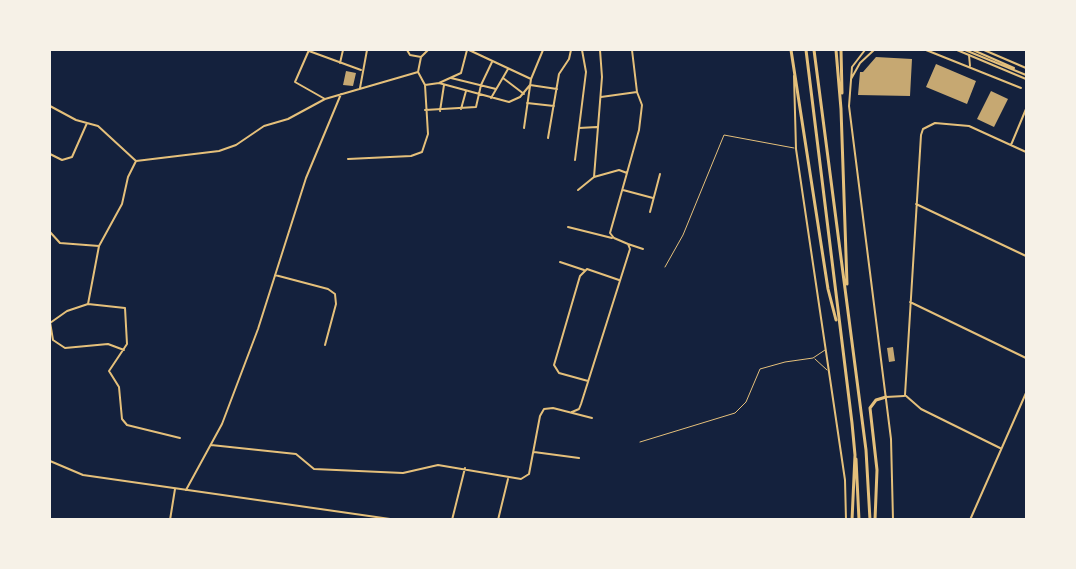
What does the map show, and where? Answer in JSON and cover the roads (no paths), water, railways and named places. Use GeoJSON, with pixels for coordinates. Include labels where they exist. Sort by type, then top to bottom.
{"type":"FeatureCollection","features":[{"type":"Feature","properties":{"kind":"main road"},"geometry":{"type":"LineString","coordinates":[[791,50],[828,288],[838,326]]}},
{"type":"Feature","properties":{"kind":"main road"},"geometry":{"type":"LineString","coordinates":[[806,50],[855,454],[860,519]]}},
{"type":"Feature","properties":{"kind":"main road"},"geometry":{"type":"LineString","coordinates":[[814,50],[866,450],[870,519]]}},
{"type":"Feature","properties":{"kind":"main road"},"geometry":{"type":"LineString","coordinates":[[836,50],[848,259],[846,292]]}},
{"type":"Feature","properties":{"kind":"main road"},"geometry":{"type":"LineString","coordinates":[[841,50],[841,109]]}},
{"type":"Feature","properties":{"kind":"main road"},"geometry":{"type":"LineString","coordinates":[[875,519],[876,470],[870,408],[876,400],[886,397]]}},
{"type":"Feature","properties":{"kind":"main road"},"geometry":{"type":"LineString","coordinates":[[852,519],[855,454]]}},
{"type":"Feature","properties":{"kind":"street"},"geometry":{"type":"LineString","coordinates":[[325,99],[295,82],[309,50],[361,70]]}},
{"type":"Feature","properties":{"kind":"street"},"geometry":{"type":"LineString","coordinates":[[340,63],[343,50]]}},
{"type":"Feature","properties":{"kind":"street"},"geometry":{"type":"LineString","coordinates":[[360,89],[361,70],[367,50]]}},
{"type":"Feature","properties":{"kind":"street"},"geometry":{"type":"LineString","coordinates":[[407,50],[410,55],[421,57]]}},
{"type":"Feature","properties":{"kind":"street"},"geometry":{"type":"LineString","coordinates":[[348,159],[417,155],[426,146],[428,134],[425,85],[418,72],[421,57],[428,50]]}},
{"type":"Feature","properties":{"kind":"street"},"geometry":{"type":"LineString","coordinates":[[425,85],[439,83],[464,69],[468,50],[531,80]]}},
{"type":"Feature","properties":{"kind":"street"},"geometry":{"type":"LineString","coordinates":[[524,128],[531,80],[543,50]]}},
{"type":"Feature","properties":{"kind":"street"},"geometry":{"type":"LineString","coordinates":[[548,138],[560,71],[569,59],[571,50]]}},
{"type":"Feature","properties":{"kind":"street"},"geometry":{"type":"LineString","coordinates":[[575,160],[586,72],[582,50]]}},
{"type":"Feature","properties":{"kind":"street"},"geometry":{"type":"LineString","coordinates":[[594,177],[601,97],[600,50]]}},
{"type":"Feature","properties":{"kind":"street"},"geometry":{"type":"LineString","coordinates":[[614,238],[610,233],[624,190],[641,111],[632,50]]}},
{"type":"Feature","properties":{"kind":"street"},"geometry":{"type":"LineString","coordinates":[[865,50],[852,67],[849,106],[886,397],[893,476],[893,519]]}},
{"type":"Feature","properties":{"kind":"street"},"geometry":{"type":"LineString","coordinates":[[851,79],[860,63],[873,50]]}},
{"type":"Feature","properties":{"kind":"street"},"geometry":{"type":"LineString","coordinates":[[926,50],[1021,88]]}},
{"type":"Feature","properties":{"kind":"street"},"geometry":{"type":"LineString","coordinates":[[957,50],[1026,77]]}},
{"type":"Feature","properties":{"kind":"street"},"geometry":{"type":"LineString","coordinates":[[965,50],[1020,72]]}},
{"type":"Feature","properties":{"kind":"street"},"geometry":{"type":"LineString","coordinates":[[973,50],[1026,77]]}},
{"type":"Feature","properties":{"kind":"street"},"geometry":{"type":"LineString","coordinates":[[985,50],[1026,68]]}},
{"type":"Feature","properties":{"kind":"street"},"geometry":{"type":"LineString","coordinates":[[969,54],[970,66]]}},
{"type":"Feature","properties":{"kind":"street"},"geometry":{"type":"LineString","coordinates":[[970,66],[978,58]]}},
{"type":"Feature","properties":{"kind":"street"},"geometry":{"type":"LineString","coordinates":[[425,110],[440,111],[476,107],[481,85],[492,62]]}},
{"type":"Feature","properties":{"kind":"street"},"geometry":{"type":"LineString","coordinates":[[491,98],[508,69]]}},
{"type":"Feature","properties":{"kind":"street"},"geometry":{"type":"LineString","coordinates":[[794,70],[796,148],[845,480],[846,519]]}},
{"type":"Feature","properties":{"kind":"street"},"geometry":{"type":"LineString","coordinates":[[50,106],[76,120],[98,126],[136,161],[219,151],[236,145],[264,126],[298,115],[325,99],[418,72]]}},
{"type":"Feature","properties":{"kind":"street"},"geometry":{"type":"LineString","coordinates":[[451,78],[496,89]]}},
{"type":"Feature","properties":{"kind":"street"},"geometry":{"type":"LineString","coordinates":[[503,78],[528,96]]}},
{"type":"Feature","properties":{"kind":"street"},"geometry":{"type":"LineString","coordinates":[[439,83],[509,102],[524,93],[530,85]]}},
{"type":"Feature","properties":{"kind":"street"},"geometry":{"type":"LineString","coordinates":[[440,111],[444,85]]}},
{"type":"Feature","properties":{"kind":"street"},"geometry":{"type":"LineString","coordinates":[[530,85],[557,90]]}},
{"type":"Feature","properties":{"kind":"street"},"geometry":{"type":"LineString","coordinates":[[461,109],[466,90]]}},
{"type":"Feature","properties":{"kind":"street"},"geometry":{"type":"LineString","coordinates":[[601,97],[637,92]]}},
{"type":"Feature","properties":{"kind":"street"},"geometry":{"type":"LineString","coordinates":[[186,490],[222,424],[275,275],[306,178],[341,94]]}},
{"type":"Feature","properties":{"kind":"street"},"geometry":{"type":"LineString","coordinates":[[527,103],[554,106]]}},
{"type":"Feature","properties":{"kind":"street"},"geometry":{"type":"LineString","coordinates":[[1011,145],[1026,109]]}},
{"type":"Feature","properties":{"kind":"street"},"geometry":{"type":"LineString","coordinates":[[50,154],[62,160],[72,158],[87,123]]}},
{"type":"Feature","properties":{"kind":"street"},"geometry":{"type":"LineString","coordinates":[[905,396],[921,135],[928,125],[935,123],[969,126],[1026,152]]}},
{"type":"Feature","properties":{"kind":"street"},"geometry":{"type":"LineString","coordinates":[[579,128],[597,127]]}},
{"type":"Feature","properties":{"kind":"street"},"geometry":{"type":"LineString","coordinates":[[88,304],[99,246],[122,204],[128,177],[136,161]]}},
{"type":"Feature","properties":{"kind":"street"},"geometry":{"type":"LineString","coordinates":[[578,190],[594,177],[619,170],[627,173]]}},
{"type":"Feature","properties":{"kind":"street"},"geometry":{"type":"LineString","coordinates":[[650,212],[660,174]]}},
{"type":"Feature","properties":{"kind":"street"},"geometry":{"type":"LineString","coordinates":[[624,190],[654,198]]}},
{"type":"Feature","properties":{"kind":"street"},"geometry":{"type":"LineString","coordinates":[[916,204],[1026,256]]}},
{"type":"Feature","properties":{"kind":"street"},"geometry":{"type":"LineString","coordinates":[[568,227],[614,238],[643,249]]}},
{"type":"Feature","properties":{"kind":"street"},"geometry":{"type":"LineString","coordinates":[[50,232],[56,242],[99,246]]}},
{"type":"Feature","properties":{"kind":"street"},"geometry":{"type":"LineString","coordinates":[[570,412],[579,409],[619,280],[630,252],[628,244]]}},
{"type":"Feature","properties":{"kind":"street"},"geometry":{"type":"LineString","coordinates":[[560,262],[619,280]]}},
{"type":"Feature","properties":{"kind":"street"},"geometry":{"type":"LineString","coordinates":[[584,270],[554,365],[559,373],[588,381]]}},
{"type":"Feature","properties":{"kind":"street"},"geometry":{"type":"LineString","coordinates":[[275,275],[328,289],[335,294],[336,304],[325,345]]}},
{"type":"Feature","properties":{"kind":"street"},"geometry":{"type":"LineString","coordinates":[[910,302],[1026,358]]}},
{"type":"Feature","properties":{"kind":"street"},"geometry":{"type":"LineString","coordinates":[[124,350],[108,344],[65,348],[53,340],[50,322],[67,311],[88,304],[125,308],[128,338],[124,350],[109,371],[119,387],[123,422],[180,438]]}},
{"type":"Feature","properties":{"kind":"street"},"geometry":{"type":"LineString","coordinates":[[970,519],[1026,393]]}},
{"type":"Feature","properties":{"kind":"street"},"geometry":{"type":"LineString","coordinates":[[886,397],[905,396],[921,409],[1000,448]]}},
{"type":"Feature","properties":{"kind":"street"},"geometry":{"type":"LineString","coordinates":[[210,445],[296,454],[316,469],[399,473],[438,465],[508,477],[526,477],[540,416],[544,409],[548,407],[592,418]]}},
{"type":"Feature","properties":{"kind":"street"},"geometry":{"type":"LineString","coordinates":[[533,452],[579,458]]}},
{"type":"Feature","properties":{"kind":"street"},"geometry":{"type":"LineString","coordinates":[[50,461],[82,475],[395,519]]}},
{"type":"Feature","properties":{"kind":"street"},"geometry":{"type":"LineString","coordinates":[[452,519],[465,468]]}},
{"type":"Feature","properties":{"kind":"street"},"geometry":{"type":"LineString","coordinates":[[498,519],[508,477]]}},
{"type":"Feature","properties":{"kind":"street"},"geometry":{"type":"LineString","coordinates":[[170,519],[175,489]]}},
{"type":"Feature","properties":{"kind":"lane"},"geometry":{"type":"LineString","coordinates":[[665,267],[683,235],[724,135],[796,148]]}},
{"type":"Feature","properties":{"kind":"lane"},"geometry":{"type":"LineString","coordinates":[[640,442],[735,413],[746,402],[760,369],[813,358],[826,349]]}},
{"type":"Feature","properties":{"kind":"lane"},"geometry":{"type":"LineString","coordinates":[[813,358],[829,372]]}}]}
